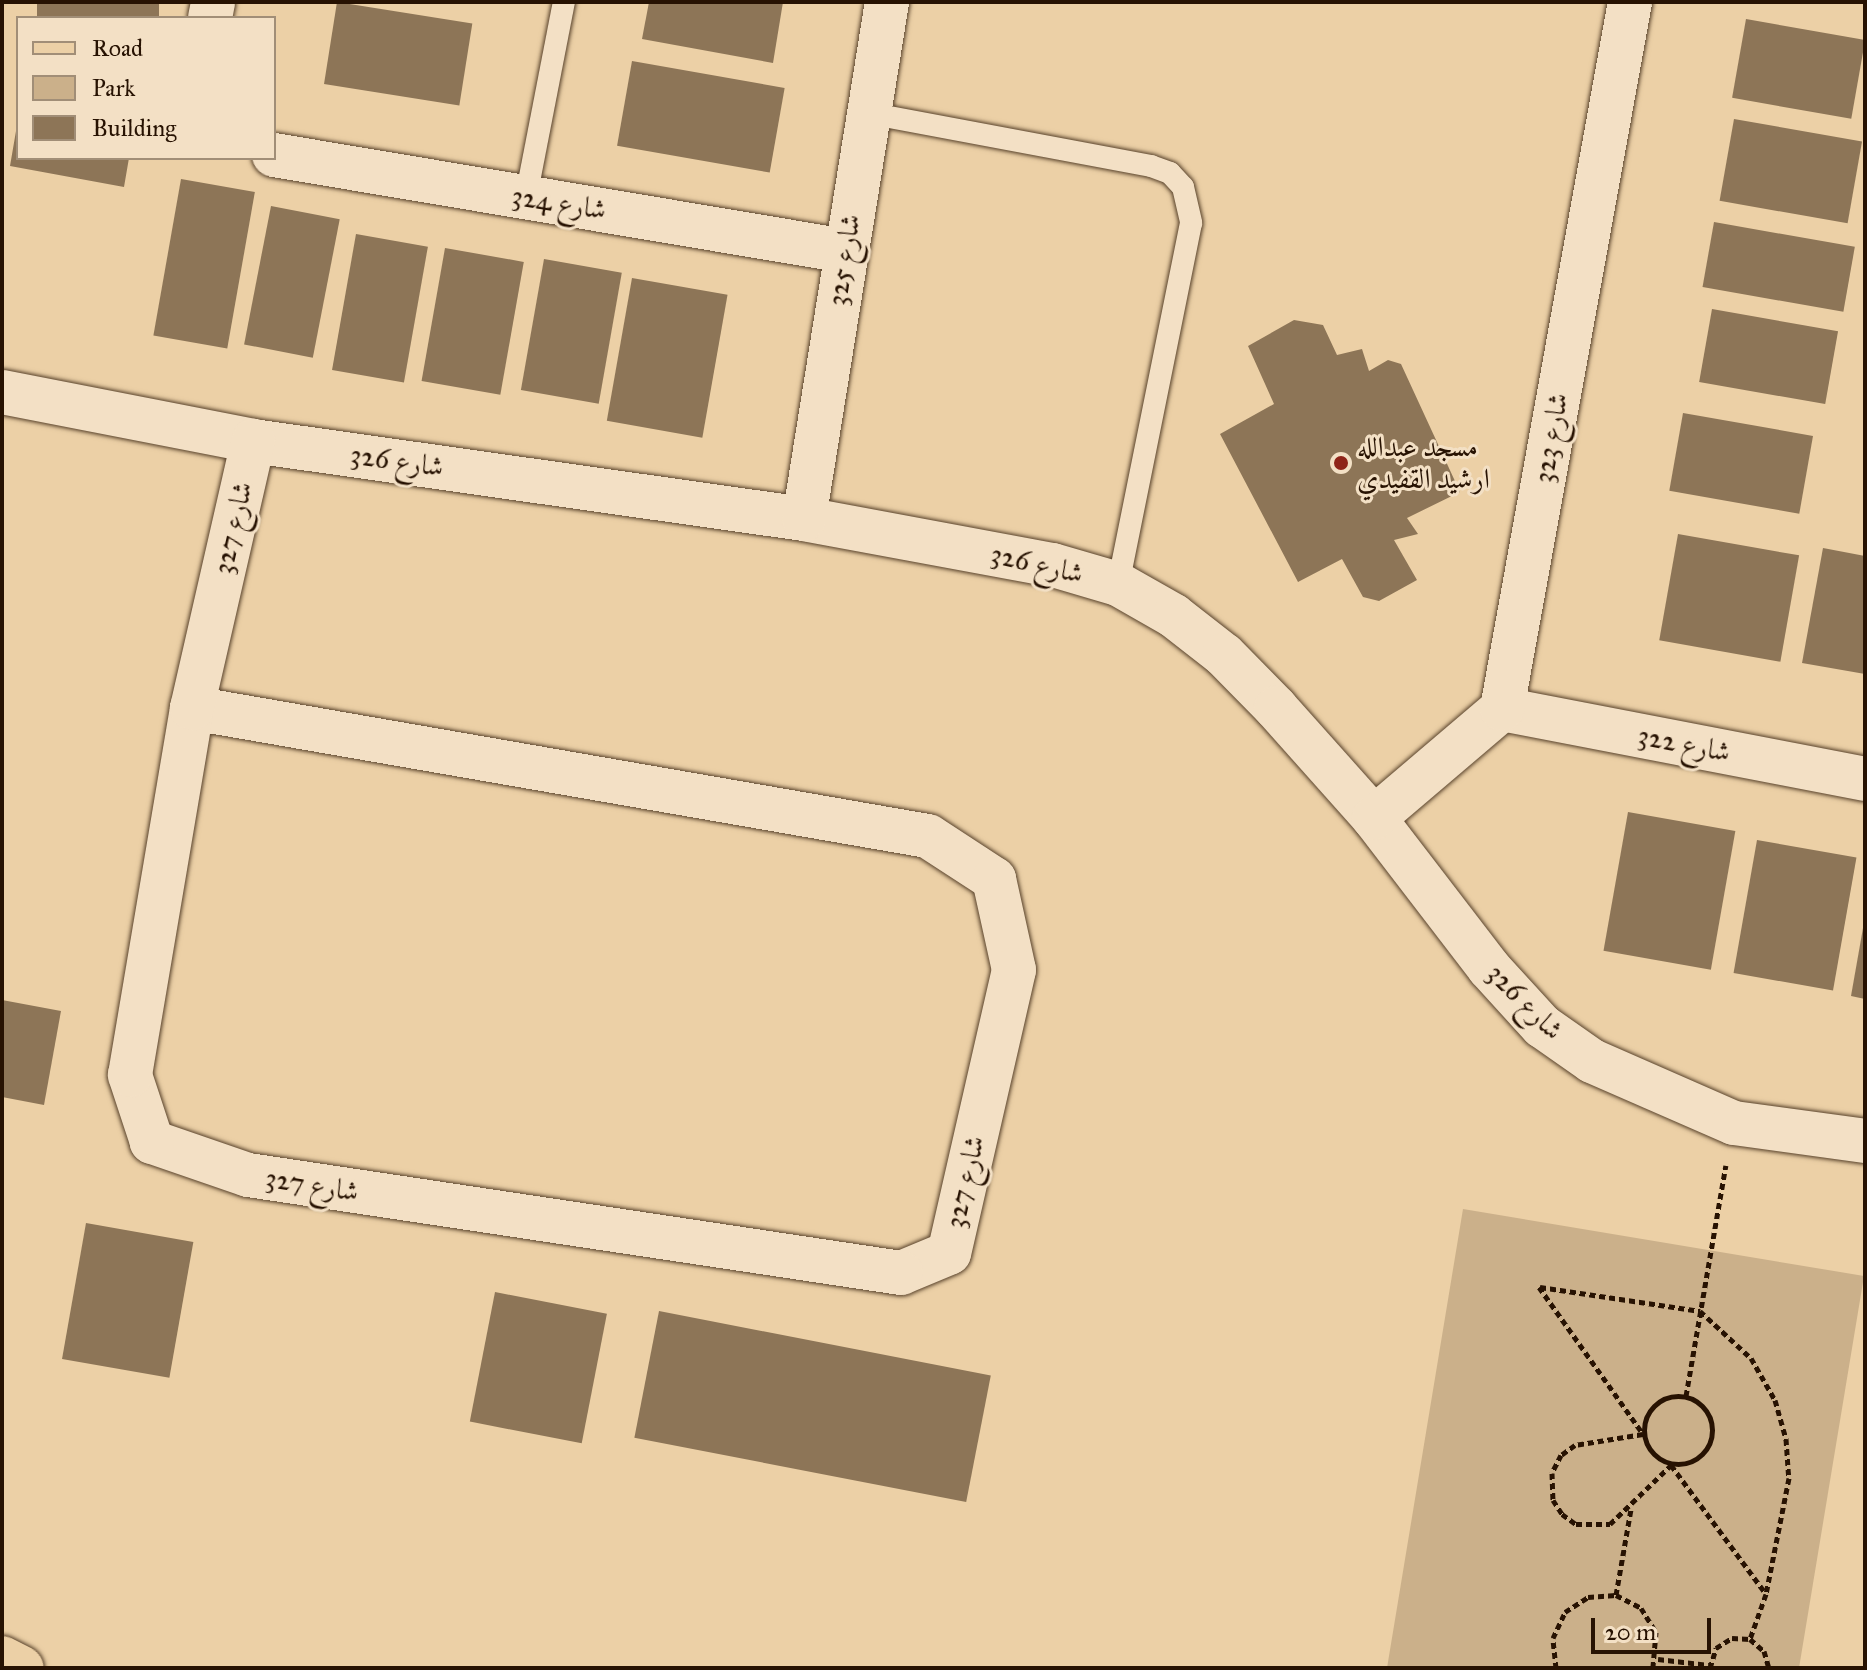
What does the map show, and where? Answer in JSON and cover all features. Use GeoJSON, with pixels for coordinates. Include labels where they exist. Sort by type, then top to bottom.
{"type":"FeatureCollection","features":[{"type":"Feature","properties":{"kind":"main road"},"geometry":{"type":"LineString","coordinates":[[2,1658],[22,1668]]}},
{"type":"Feature","properties":{"kind":"street","name":"شارع 325"},"geometry":{"type":"LineString","coordinates":[[804,519],[887,2]]}},
{"type":"Feature","properties":{"kind":"street","name":"شارع 323"},"geometry":{"type":"LineString","coordinates":[[1502,709],[1630,2]]}},
{"type":"Feature","properties":{"kind":"street","name":"شارع 324"},"geometry":{"type":"LineString","coordinates":[[276,155],[845,251]]}},
{"type":"Feature","properties":{"kind":"street","name":"شارع 326"},"geometry":{"type":"LineString","coordinates":[[2,392],[253,441],[804,519],[1053,565],[1118,584],[1174,616],[1224,655],[1374,818],[1489,968],[1542,1026],[1592,1061],[1734,1123],[1865,1141]]}},
{"type":"Feature","properties":{"kind":"street","name":"شارع 327"},"geometry":{"type":"LineString","coordinates":[[192,708],[928,836],[994,879],[1014,970],[949,1253],[901,1273],[248,1175],[152,1142],[130,1075],[192,708],[253,441]]}},
{"type":"Feature","properties":{"kind":"street","name":"شارع 322"},"geometry":{"type":"LineString","coordinates":[[1502,709],[1865,779]]}},
{"type":"Feature","properties":{"kind":"street"},"geometry":{"type":"LineString","coordinates":[[1374,818],[1502,709]]}},
{"type":"Feature","properties":{"kind":"lane"},"geometry":{"type":"LineString","coordinates":[[526,197],[564,2]]}},
{"type":"Feature","properties":{"kind":"lane"},"geometry":{"type":"LineString","coordinates":[[868,113],[1151,166],[1170,173],[1183,187],[1191,223],[1118,584]]}},
{"type":"Feature","properties":{"kind":"path"},"geometry":{"type":"LineString","coordinates":[[1686,1396],[1734,1123]]}},
{"type":"Feature","properties":{"kind":"path"},"geometry":{"type":"LineString","coordinates":[[1750,1639],[1766,1594],[1786,1500],[1786,1439],[1775,1400],[1751,1358],[1700,1311],[1539,1287],[1643,1434],[1652,1454],[1671,1465],[1766,1594]]}},
{"type":"Feature","properties":{"kind":"path"},"geometry":{"type":"LineString","coordinates":[[1686,1396],[1704,1407],[1713,1427],[1709,1448],[1692,1463],[1671,1465],[1631,1508],[1610,1524],[1576,1524],[1553,1500],[1552,1473],[1561,1455],[1575,1445],[1643,1434],[1648,1413],[1664,1398],[1686,1396]]}},
{"type":"Feature","properties":{"kind":"path"},"geometry":{"type":"LineString","coordinates":[[1616,1595],[1631,1508]]}},
{"type":"Feature","properties":{"kind":"path"},"geometry":{"type":"LineString","coordinates":[[1556,1668],[1553,1638],[1565,1612],[1588,1597],[1616,1595],[1641,1608],[1656,1632],[1658,1659],[1653,1668]]}},
{"type":"Feature","properties":{"kind":"path"},"geometry":{"type":"LineString","coordinates":[[1658,1659],[1710,1666],[1716,1648],[1732,1638],[1750,1639],[1764,1651],[1769,1668]]}},
{"type":"Feature","properties":{"kind":"green space"},"geometry":{"type":"Polygon","coordinates":[[[1463,1209],[1864,1276],[1799,1668],[1387,1668],[1463,1209]]]}},
{"type":"Feature","properties":{"kind":"building"},"geometry":{"type":"Polygon","coordinates":[[[37,2],[159,2],[159,16],[37,16],[37,2]]]}},
{"type":"Feature","properties":{"kind":"building"},"geometry":{"type":"Polygon","coordinates":[[[337,2],[472,23],[459,105],[324,84],[337,2]]]}},
{"type":"Feature","properties":{"kind":"building"},"geometry":{"type":"Polygon","coordinates":[[[649,2],[783,2],[773,63],[642,39],[649,2]]]}},
{"type":"Feature","properties":{"kind":"building"},"geometry":{"type":"Polygon","coordinates":[[[1746,19],[1865,40],[1851,119],[1732,98],[1746,19]]]}},
{"type":"Feature","properties":{"kind":"building"},"geometry":{"type":"Polygon","coordinates":[[[632,61],[785,88],[770,173],[617,146],[632,61]]]}},
{"type":"Feature","properties":{"kind":"building"},"geometry":{"type":"Polygon","coordinates":[[[1734,119],[1862,142],[1848,223],[1720,201],[1734,119]]]}},
{"type":"Feature","properties":{"kind":"building"},"geometry":{"type":"Polygon","coordinates":[[[16,131],[16,160],[129,160],[124,187],[10,166],[16,131]]]}},
{"type":"Feature","properties":{"kind":"building"},"geometry":{"type":"Polygon","coordinates":[[[181,179],[255,192],[227,349],[153,336],[181,179]]]}},
{"type":"Feature","properties":{"kind":"building"},"geometry":{"type":"Polygon","coordinates":[[[271,206],[340,219],[313,358],[244,344],[271,206]]]}},
{"type":"Feature","properties":{"kind":"building"},"geometry":{"type":"Polygon","coordinates":[[[1714,222],[1855,247],[1843,312],[1703,287],[1714,222]]]}},
{"type":"Feature","properties":{"kind":"building"},"geometry":{"type":"Polygon","coordinates":[[[356,234],[428,247],[404,383],[332,370],[356,234]]]}},
{"type":"Feature","properties":{"kind":"building"},"geometry":{"type":"Polygon","coordinates":[[[445,248],[524,262],[500,395],[422,381],[445,248]]]}},
{"type":"Feature","properties":{"kind":"building"},"geometry":{"type":"Polygon","coordinates":[[[544,259],[622,273],[599,404],[521,390],[544,259]]]}},
{"type":"Feature","properties":{"kind":"building"},"geometry":{"type":"Polygon","coordinates":[[[632,278],[728,295],[702,438],[607,421],[632,278]]]}},
{"type":"Feature","properties":{"kind":"building"},"geometry":{"type":"Polygon","coordinates":[[[1712,309],[1838,331],[1825,404],[1699,382],[1712,309]]]}},
{"type":"Feature","properties":{"kind":"building","name":"مسجد عبدالله ارشيد القفيدي"},"geometry":{"type":"Polygon","coordinates":[[[1294,320],[1323,325],[1337,355],[1362,349],[1369,371],[1388,360],[1401,364],[1460,492],[1407,518],[1418,534],[1394,540],[1417,580],[1379,601],[1363,597],[1342,559],[1298,582],[1220,434],[1274,404],[1248,346],[1294,320]]]}},
{"type":"Feature","properties":{"kind":"building"},"geometry":{"type":"Polygon","coordinates":[[[1683,413],[1813,436],[1799,514],[1669,491],[1683,413]]]}},
{"type":"Feature","properties":{"kind":"building"},"geometry":{"type":"Polygon","coordinates":[[[1678,534],[1799,555],[1780,662],[1659,640],[1678,534]]]}},
{"type":"Feature","properties":{"kind":"building"},"geometry":{"type":"Polygon","coordinates":[[[1823,548],[1865,556],[1865,674],[1802,663],[1823,548]]]}},
{"type":"Feature","properties":{"kind":"building"},"geometry":{"type":"Polygon","coordinates":[[[1628,812],[1735,831],[1711,970],[1604,951],[1628,812]]]}},
{"type":"Feature","properties":{"kind":"building"},"geometry":{"type":"Polygon","coordinates":[[[1757,840],[1856,858],[1833,990],[1734,973],[1757,840]]]}},
{"type":"Feature","properties":{"kind":"building"},"geometry":{"type":"Polygon","coordinates":[[[1865,928],[1865,999],[1851,996],[1865,928]]]}},
{"type":"Feature","properties":{"kind":"building"},"geometry":{"type":"Polygon","coordinates":[[[2,1000],[61,1011],[44,1105],[2,1097],[2,1000]]]}},
{"type":"Feature","properties":{"kind":"building"},"geometry":{"type":"Polygon","coordinates":[[[86,1223],[193,1242],[169,1378],[62,1359],[86,1223]]]}},
{"type":"Feature","properties":{"kind":"building"},"geometry":{"type":"Polygon","coordinates":[[[495,1292],[607,1314],[582,1443],[470,1422],[495,1292]]]}},
{"type":"Feature","properties":{"kind":"building"},"geometry":{"type":"Polygon","coordinates":[[[659,1311],[991,1375],[966,1502],[634,1438],[659,1311]]]}},
{"type":"Feature","properties":{"kind":"place","name":"مسجد عبدالله ارشيد القفيدي"},"geometry":{"type":"Point","coordinates":[1341,463]}}]}
